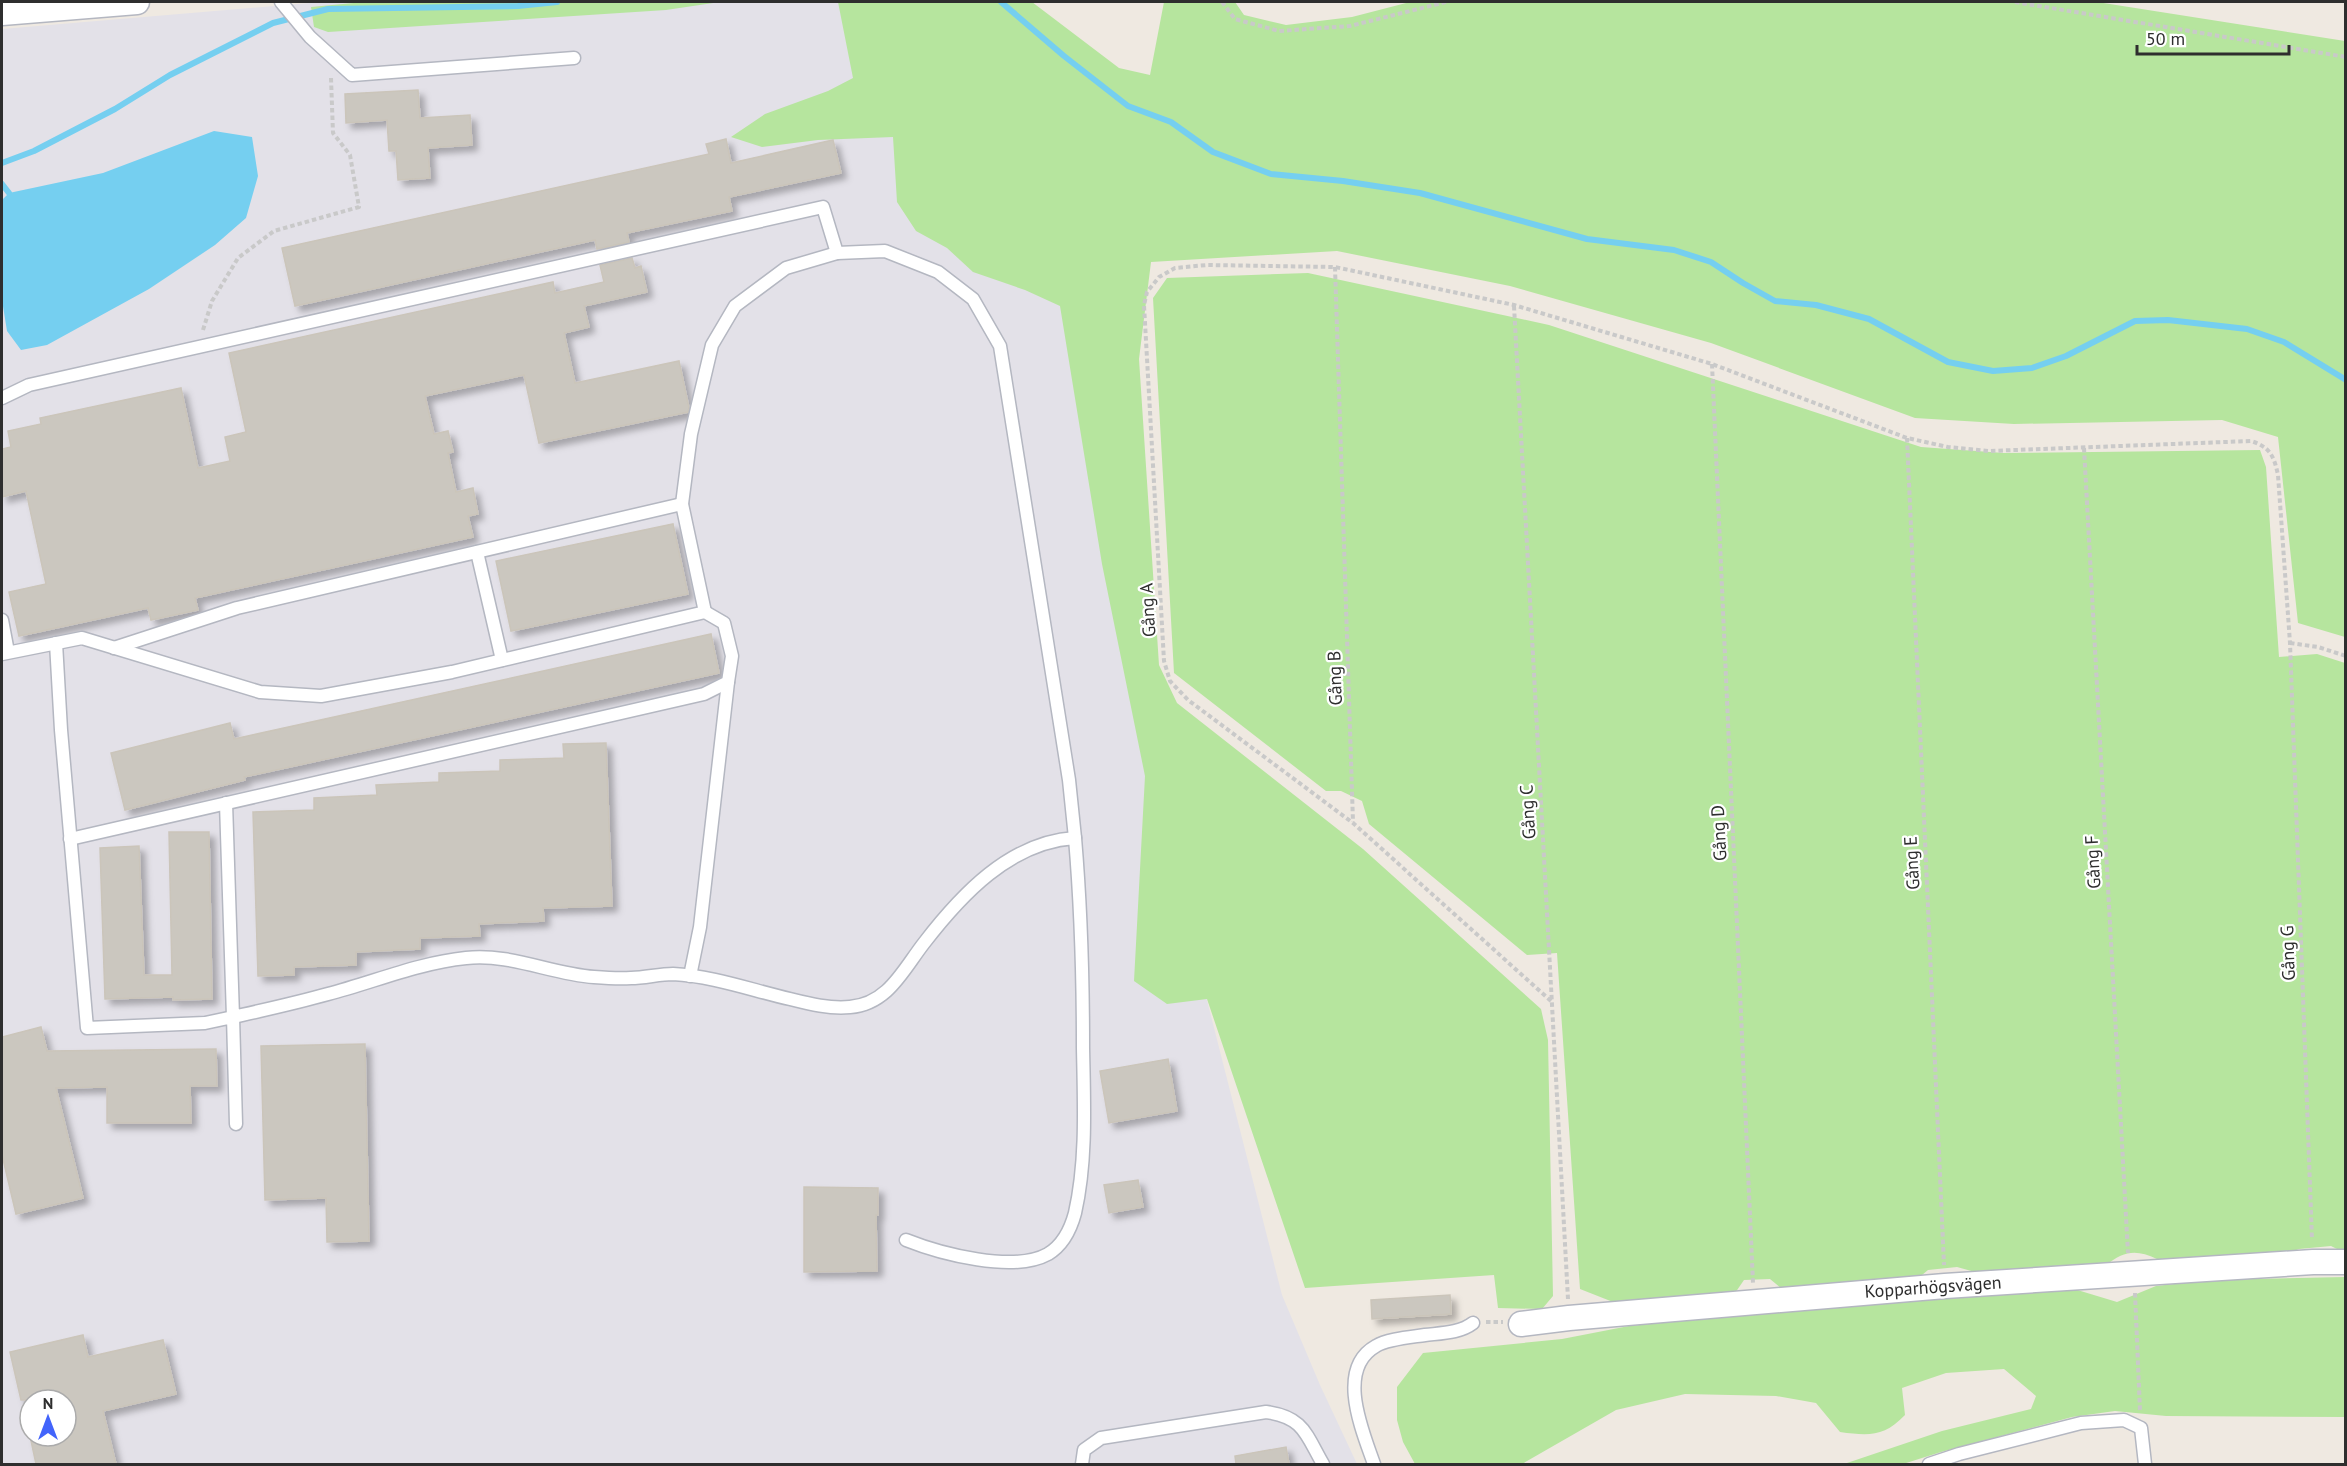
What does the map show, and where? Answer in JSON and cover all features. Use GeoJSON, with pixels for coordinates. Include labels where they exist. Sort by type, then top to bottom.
{"type":"FeatureCollection","features":[{"type":"Feature","properties":{"kind":"street"},"geometry":{"type":"LineString","coordinates":[[2,13],[137,2]]}},
{"type":"Feature","properties":{"kind":"street","name":"Kopparhögsvägen"},"geometry":{"type":"LineString","coordinates":[[1521,1324],[1945,1286],[2313,1262],[2346,1262]]}},
{"type":"Feature","properties":{"kind":"lane"},"geometry":{"type":"LineString","coordinates":[[283,4],[310,37],[352,75],[574,58]]}},
{"type":"Feature","properties":{"kind":"lane"},"geometry":{"type":"LineString","coordinates":[[2,398],[29,385],[823,207],[837,253]]}},
{"type":"Feature","properties":{"kind":"lane"},"geometry":{"type":"LineString","coordinates":[[705,612],[682,504],[690,434],[712,345],[735,306],[786,268],[837,253],[885,251],[938,272],[973,299],[1000,346],[1069,780],[1080,894],[1084,1090],[1081,1167],[1075,1214],[1066,1237],[1049,1253],[1024,1262],[972,1258],[934,1251],[906,1240]]}},
{"type":"Feature","properties":{"kind":"lane"},"geometry":{"type":"LineString","coordinates":[[114,648],[237,608],[682,504]]}},
{"type":"Feature","properties":{"kind":"lane"},"geometry":{"type":"LineString","coordinates":[[477,552],[502,660]]}},
{"type":"Feature","properties":{"kind":"lane"},"geometry":{"type":"LineString","coordinates":[[2,620],[5,653],[82,638],[260,693],[321,696],[452,672],[705,612],[724,622],[732,656],[700,927],[690,976]]}},
{"type":"Feature","properties":{"kind":"lane"},"geometry":{"type":"LineString","coordinates":[[56,643],[87,1028],[205,1023],[328,994],[415,967],[468,957],[513,960],[592,977],[630,979],[671,974],[707,978],[819,1006],[851,1007],[877,999],[898,980],[923,944],[961,899],[997,867],[1031,846],[1075,838]]}},
{"type":"Feature","properties":{"kind":"lane"},"geometry":{"type":"LineString","coordinates":[[70,839],[705,694],[728,682]]}},
{"type":"Feature","properties":{"kind":"lane"},"geometry":{"type":"LineString","coordinates":[[226,803],[236,1124]]}},
{"type":"Feature","properties":{"kind":"lane"},"geometry":{"type":"LineString","coordinates":[[1374,1464],[1356,1411],[1354,1384],[1359,1361],[1376,1346],[1405,1338],[1464,1329],[1473,1323]]}},
{"type":"Feature","properties":{"kind":"lane"},"geometry":{"type":"LineString","coordinates":[[1082,1464],[1084,1450],[1101,1438],[1266,1412],[1282,1414],[1301,1425],[1323,1464]]}},
{"type":"Feature","properties":{"kind":"lane"},"geometry":{"type":"LineString","coordinates":[[1929,1464],[2081,1423],[2124,1419],[2141,1428],[2145,1464]]}},
{"type":"Feature","properties":{"kind":"path"},"geometry":{"type":"LineString","coordinates":[[1222,2],[1235,19],[1279,31],[1350,26],[1446,2]]}},
{"type":"Feature","properties":{"kind":"path"},"geometry":{"type":"LineString","coordinates":[[2014,2],[2346,57]]}},
{"type":"Feature","properties":{"kind":"path"},"geometry":{"type":"LineString","coordinates":[[197,347],[212,301],[238,258],[274,231],[359,207],[350,155],[333,133],[330,57]]}},
{"type":"Feature","properties":{"kind":"path","name":"Gång A"},"geometry":{"type":"LineString","coordinates":[[1335,267],[1207,265],[1175,268],[1159,277],[1147,292],[1144,305],[1164,661],[1170,681],[1188,700],[1353,823]]}},
{"type":"Feature","properties":{"kind":"path"},"geometry":{"type":"LineString","coordinates":[[1335,267],[1514,305],[1712,364],[1906,438],[1948,447],[1989,451],[2084,448]]}},
{"type":"Feature","properties":{"kind":"path","name":"Gång B"},"geometry":{"type":"LineString","coordinates":[[1335,267],[1353,823]]}},
{"type":"Feature","properties":{"kind":"path","name":"Gång C"},"geometry":{"type":"LineString","coordinates":[[1514,305],[1569,1318]]}},
{"type":"Feature","properties":{"kind":"path","name":"Gång D"},"geometry":{"type":"LineString","coordinates":[[1712,364],[1754,1302]]}},
{"type":"Feature","properties":{"kind":"path","name":"Gång E"},"geometry":{"type":"LineString","coordinates":[[1906,438],[1945,1286]]}},
{"type":"Feature","properties":{"kind":"path","name":"Gång G"},"geometry":{"type":"LineString","coordinates":[[2084,448],[2251,441],[2264,445],[2274,456],[2278,475],[2290,643],[2313,1262]]}},
{"type":"Feature","properties":{"kind":"path","name":"Gång F"},"geometry":{"type":"LineString","coordinates":[[2084,448],[2129,1274],[2135,1292],[2141,1428]]}},
{"type":"Feature","properties":{"kind":"path"},"geometry":{"type":"LineString","coordinates":[[2290,643],[2318,647],[2346,656]]}},
{"type":"Feature","properties":{"kind":"path"},"geometry":{"type":"LineString","coordinates":[[1353,823],[1551,1001]]}},
{"type":"Feature","properties":{"kind":"path"},"geometry":{"type":"LineString","coordinates":[[1473,1323],[1521,1324]]}},
{"type":"Feature","properties":{"kind":"shaded area"},"geometry":{"type":"Polygon","coordinates":[[[321,2],[882,2],[1062,303],[1154,792],[1282,1295],[1357,1464],[2,1464],[2,29],[321,2]]]}},
{"type":"Feature","properties":{"kind":"green space"},"geometry":{"type":"Polygon","coordinates":[[[364,2],[720,2],[666,10],[328,32],[314,27],[311,7],[364,2]]]}},
{"type":"Feature","properties":{"kind":"green space"},"geometry":{"type":"Polygon","coordinates":[[[838,2],[1032,2],[1119,68],[1150,75],[1164,2],[1235,2],[1244,15],[1286,25],[1352,17],[1410,2],[2097,2],[2345,41],[2345,637],[2298,623],[2278,437],[2222,420],[2014,424],[1915,418],[1711,343],[1510,286],[1337,251],[1151,262],[1139,359],[1159,665],[1177,703],[1363,849],[1541,1009],[1548,1040],[1553,1296],[1542,1309],[1498,1308],[1494,1275],[1305,1288],[1207,999],[1167,1004],[1134,981],[1145,776],[1102,564],[1060,306],[1025,290],[973,272],[947,248],[916,231],[897,202],[893,137],[818,140],[762,147],[731,137],[765,114],[828,91],[853,78],[838,2]]]}},
{"type":"Feature","properties":{"kind":"green space"},"geometry":{"type":"Polygon","coordinates":[[[1308,273],[1549,325],[1921,447],[2004,453],[2260,450],[2266,467],[2279,657],[2317,654],[2345,663],[2345,1253],[2331,1246],[2299,1249],[2279,1257],[2157,1259],[2143,1254],[2130,1253],[2106,1265],[1975,1272],[1957,1267],[1928,1270],[1916,1280],[1782,1289],[1770,1279],[1744,1280],[1733,1296],[1613,1302],[1580,1289],[1557,953],[1527,955],[1369,824],[1362,801],[1341,791],[1326,791],[1174,673],[1153,298],[1167,278],[1308,273]]]}},
{"type":"Feature","properties":{"kind":"green space"},"geometry":{"type":"Polygon","coordinates":[[[2345,1277],[2345,1417],[2166,1416],[2115,1411],[2072,1417],[1903,1464],[1844,1464],[1942,1431],[2031,1409],[2036,1396],[2004,1369],[1946,1373],[1902,1388],[1905,1415],[1890,1428],[1876,1433],[1840,1432],[1816,1403],[1776,1396],[1685,1394],[1616,1410],[1522,1464],[1415,1464],[1403,1442],[1397,1420],[1397,1387],[1423,1353],[1562,1339],[1629,1326],[2021,1288],[2074,1289],[2117,1302],[2156,1286],[2211,1280],[2345,1277]]]}},
{"type":"Feature","properties":{"kind":"water"},"geometry":{"type":"Polygon","coordinates":[[[214,131],[252,137],[258,176],[246,218],[215,245],[149,289],[47,345],[21,350],[7,331],[2,300],[2,200],[9,193],[103,173],[214,131]]]}},
{"type":"Feature","properties":{"kind":"building"},"geometry":{"type":"Polygon","coordinates":[[[418,90],[420,118],[470,115],[472,145],[428,148],[430,178],[398,180],[396,151],[389,151],[387,120],[346,123],[345,94],[418,90]]]}},
{"type":"Feature","properties":{"kind":"building"},"geometry":{"type":"Polygon","coordinates":[[[726,139],[731,163],[833,140],[841,173],[729,197],[732,211],[627,233],[629,242],[597,249],[595,240],[295,306],[282,248],[709,154],[706,144],[726,139]]]}},
{"type":"Feature","properties":{"kind":"building"},"geometry":{"type":"Polygon","coordinates":[[[632,258],[635,268],[641,266],[647,292],[584,306],[589,327],[564,333],[575,383],[679,361],[688,412],[539,443],[524,375],[425,396],[434,434],[448,431],[453,452],[448,453],[456,492],[473,488],[478,514],[468,516],[473,537],[195,598],[198,610],[151,620],[148,608],[19,636],[9,592],[46,584],[26,491],[2,497],[2,449],[11,447],[8,431],[41,424],[40,418],[181,388],[198,468],[230,461],[225,437],[246,432],[229,353],[553,282],[555,293],[604,282],[600,265],[632,258]]]}},
{"type":"Feature","properties":{"kind":"building"},"geometry":{"type":"Polygon","coordinates":[[[673,524],[688,594],[511,631],[496,561],[673,524]]]}},
{"type":"Feature","properties":{"kind":"building"},"geometry":{"type":"Polygon","coordinates":[[[711,634],[719,673],[244,777],[245,780],[125,810],[111,753],[230,723],[234,739],[711,634]]]}},
{"type":"Feature","properties":{"kind":"building"},"geometry":{"type":"Polygon","coordinates":[[[606,743],[612,906],[543,908],[544,921],[479,924],[480,936],[420,938],[420,949],[356,952],[356,965],[294,967],[294,975],[258,976],[253,812],[314,810],[314,798],[377,795],[376,785],[439,782],[439,773],[500,771],[500,760],[564,758],[563,744],[606,743]]]}},
{"type":"Feature","properties":{"kind":"building"},"geometry":{"type":"Polygon","coordinates":[[[169,832],[209,832],[212,999],[173,1000],[173,997],[105,999],[100,848],[139,846],[144,975],[172,975],[169,832]]]}},
{"type":"Feature","properties":{"kind":"building"},"geometry":{"type":"Polygon","coordinates":[[[41,1027],[47,1051],[216,1049],[217,1086],[190,1086],[191,1123],[107,1123],[107,1087],[56,1088],[83,1198],[16,1214],[2,1155],[2,1037],[41,1027]]]}},
{"type":"Feature","properties":{"kind":"building"},"geometry":{"type":"Polygon","coordinates":[[[365,1044],[369,1241],[327,1242],[326,1198],[265,1200],[261,1046],[365,1044]]]}},
{"type":"Feature","properties":{"kind":"building"},"geometry":{"type":"Polygon","coordinates":[[[1168,1059],[1177,1111],[1109,1123],[1100,1071],[1168,1059]]]}},
{"type":"Feature","properties":{"kind":"building"},"geometry":{"type":"Polygon","coordinates":[[[1138,1180],[1143,1207],[1109,1213],[1104,1185],[1138,1180]]]}},
{"type":"Feature","properties":{"kind":"building"},"geometry":{"type":"Polygon","coordinates":[[[804,1187],[878,1188],[877,1271],[804,1272],[804,1187]]]}},
{"type":"Feature","properties":{"kind":"building"},"geometry":{"type":"Polygon","coordinates":[[[1450,1295],[1451,1314],[1372,1319],[1371,1300],[1450,1295]]]}},
{"type":"Feature","properties":{"kind":"building"},"geometry":{"type":"Polygon","coordinates":[[[83,1335],[88,1357],[163,1340],[176,1394],[103,1411],[116,1464],[36,1464],[33,1448],[78,1448],[78,1388],[18,1388],[10,1352],[83,1335]]]}},
{"type":"Feature","properties":{"kind":"building"},"geometry":{"type":"Polygon","coordinates":[[[1286,1447],[1289,1464],[1236,1464],[1235,1456],[1286,1447]]]}},
{"type":"Feature","properties":{"kind":"waterway"},"geometry":{"type":"LineString","coordinates":[[2,163],[34,151],[115,109],[170,75],[273,23],[328,9],[518,6],[557,2]]}},
{"type":"Feature","properties":{"kind":"waterway"},"geometry":{"type":"LineString","coordinates":[[1001,2],[1064,56],[1128,106],[1171,122],[1213,152],[1271,174],[1343,181],[1420,193],[1587,239],[1674,250],[1711,262],[1775,301],[1816,305],[1869,319],[1948,362],[1993,371],[2032,368],[2066,356],[2135,321],[2168,320],[2247,329],[2284,342],[2346,380]]}},
{"type":"Feature","properties":{"kind":"waterway"},"geometry":{"type":"LineString","coordinates":[[2,184],[9,193]]}}]}
